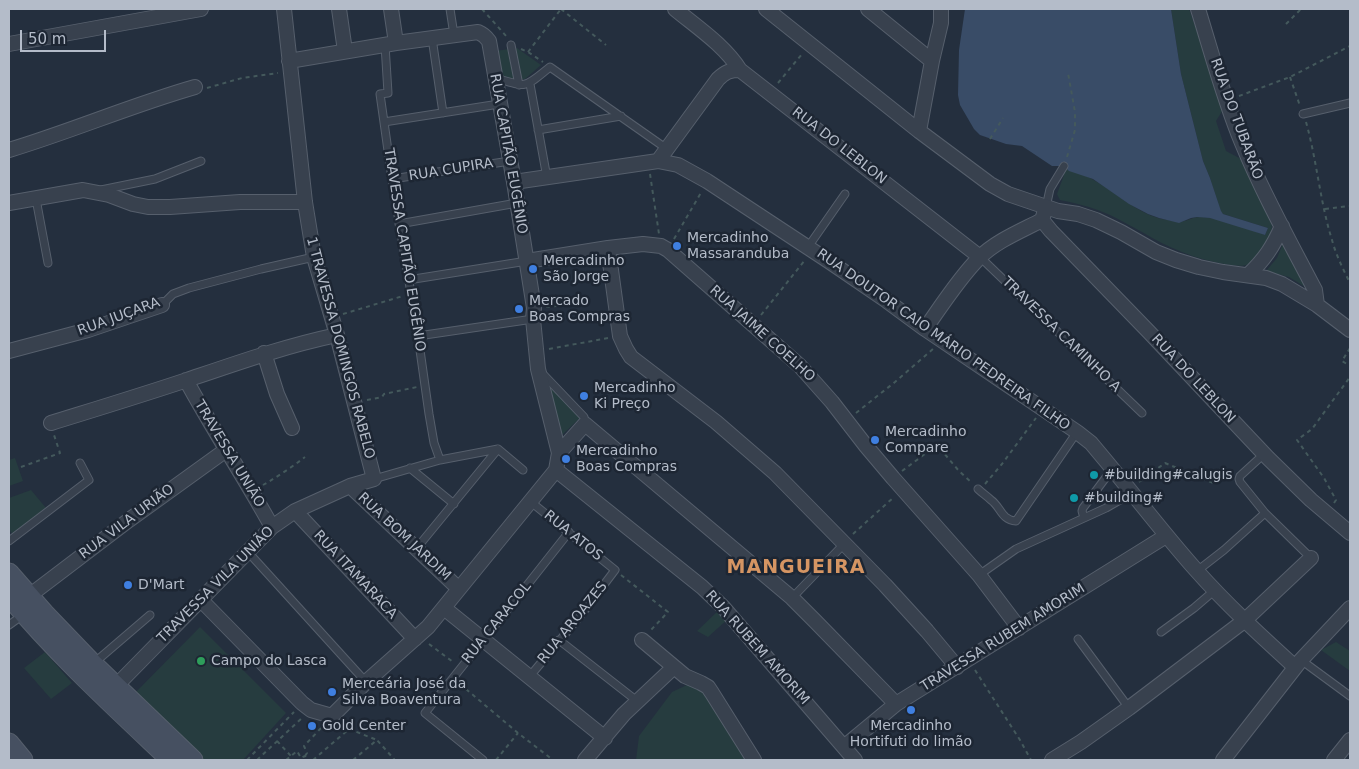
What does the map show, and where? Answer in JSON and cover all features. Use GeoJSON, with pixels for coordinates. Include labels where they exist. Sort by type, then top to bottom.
{"type":"FeatureCollection","features":[{"type":"Feature","properties":{"kind":"main road"},"geometry":{"type":"LineString","coordinates":[[9,573],[87,669],[171,760]]}},
{"type":"Feature","properties":{"kind":"main road"},"geometry":{"type":"LineString","coordinates":[[9,596],[16,620],[87,669],[116,686],[193,760]]}},
{"type":"Feature","properties":{"kind":"main road"},"geometry":{"type":"LineString","coordinates":[[9,743],[23,760]]}},
{"type":"Feature","properties":{"kind":"street"},"geometry":{"type":"LineString","coordinates":[[9,44],[201,9]]}},
{"type":"Feature","properties":{"kind":"street","name":"1 TRAVESSA DOMINGOS RABELO"},"geometry":{"type":"LineString","coordinates":[[284,9],[305,202],[314,257],[337,335],[374,478]]}},
{"type":"Feature","properties":{"kind":"street"},"geometry":{"type":"LineString","coordinates":[[339,9],[345,52]]}},
{"type":"Feature","properties":{"kind":"street"},"geometry":{"type":"LineString","coordinates":[[390,9],[390,44]]}},
{"type":"Feature","properties":{"kind":"street","name":"RUA DO LEBLON"},"geometry":{"type":"LineString","coordinates":[[675,9],[718,44],[740,70],[980,257]]}},
{"type":"Feature","properties":{"kind":"street"},"geometry":{"type":"LineString","coordinates":[[766,9],[919,131],[990,184],[1044,213]]}},
{"type":"Feature","properties":{"kind":"street"},"geometry":{"type":"LineString","coordinates":[[868,9],[932,61]]}},
{"type":"Feature","properties":{"kind":"street"},"geometry":{"type":"LineString","coordinates":[[919,131],[941,23],[941,9]]}},
{"type":"Feature","properties":{"kind":"street","name":"RUA DO TUBARÃO"},"geometry":{"type":"LineString","coordinates":[[1198,9],[1226,100],[1242,142],[1263,189],[1315,290],[1317,305]]}},
{"type":"Feature","properties":{"kind":"street","name":"RUA CAPITÃO EUGÊNIO"},"geometry":{"type":"LineString","coordinates":[[290,66],[345,52],[390,44],[478,32],[486,37],[496,78],[527,260],[534,314],[538,369],[558,453],[556,470]]}},
{"type":"Feature","properties":{"kind":"street"},"geometry":{"type":"LineString","coordinates":[[653,161],[666,149],[718,79],[724,73],[740,70]]}},
{"type":"Feature","properties":{"kind":"street"},"geometry":{"type":"LineString","coordinates":[[9,150],[169,94],[195,87]]}},
{"type":"Feature","properties":{"kind":"street","name":"RUA DOUTOR CAIO MÁRIO PEDREIRA FILHO"},"geometry":{"type":"LineString","coordinates":[[514,182],[653,161],[678,165],[707,182],[810,248],[1091,443],[1166,536],[1244,621],[1298,663]]}},
{"type":"Feature","properties":{"kind":"street"},"geometry":{"type":"LineString","coordinates":[[9,203],[83,190],[109,195],[133,204],[148,207],[240,202],[305,202]]}},
{"type":"Feature","properties":{"kind":"street"},"geometry":{"type":"LineString","coordinates":[[925,328],[980,257],[1044,213],[1058,211],[1078,214],[1096,220],[1156,252],[1176,260],[1207,269],[1266,278],[1282,284],[1317,305],[1350,330]]}},
{"type":"Feature","properties":{"kind":"street","name":"RUA DO LEBLON"},"geometry":{"type":"LineString","coordinates":[[1044,213],[1051,231],[1264,454],[1288,479],[1350,533]]}},
{"type":"Feature","properties":{"kind":"street"},"geometry":{"type":"LineString","coordinates":[[1248,275],[1268,254],[1282,226]]}},
{"type":"Feature","properties":{"kind":"street"},"geometry":{"type":"LineString","coordinates":[[527,260],[643,244],[664,248]]}},
{"type":"Feature","properties":{"kind":"street"},"geometry":{"type":"LineString","coordinates":[[608,248],[620,336],[631,357],[716,422],[775,473],[885,585],[927,631],[962,663]]}},
{"type":"Feature","properties":{"kind":"street","name":"RUA JAIME COELHO"},"geometry":{"type":"LineString","coordinates":[[664,248],[754,325],[815,382],[893,478],[980,576],[1019,628]]}},
{"type":"Feature","properties":{"kind":"street","name":"RUA JUÇARA"},"geometry":{"type":"LineString","coordinates":[[9,351],[88,330],[162,305]]}},
{"type":"Feature","properties":{"kind":"street"},"geometry":{"type":"LineString","coordinates":[[51,423],[264,353],[337,335]]}},
{"type":"Feature","properties":{"kind":"street"},"geometry":{"type":"LineString","coordinates":[[264,353],[277,394],[292,428]]}},
{"type":"Feature","properties":{"kind":"street","name":"TRAVESSA UNIÃO"},"geometry":{"type":"LineString","coordinates":[[186,380],[272,527]]}},
{"type":"Feature","properties":{"kind":"street"},"geometry":{"type":"LineString","coordinates":[[558,453],[585,424],[792,598],[816,620],[896,704]]}},
{"type":"Feature","properties":{"kind":"street","name":"RUA VILA URIÃO"},"geometry":{"type":"LineString","coordinates":[[29,596],[129,520],[226,450]]}},
{"type":"Feature","properties":{"kind":"street"},"geometry":{"type":"LineString","coordinates":[[200,600],[307,706],[332,716],[366,682],[417,637],[444,608],[556,470]]}},
{"type":"Feature","properties":{"kind":"street","name":"RUA RUBEM AMORIM"},"geometry":{"type":"LineString","coordinates":[[556,470],[702,587],[723,607],[855,760]]}},
{"type":"Feature","properties":{"kind":"street","name":"TRAVESSA VILA UNIÃO"},"geometry":{"type":"LineString","coordinates":[[116,686],[272,527],[295,511],[350,486],[374,478]]}},
{"type":"Feature","properties":{"kind":"street","name":"RUA BOM JARDIM"},"geometry":{"type":"LineString","coordinates":[[350,486],[459,589]]}},
{"type":"Feature","properties":{"kind":"street","name":"RUA ITAMARACA"},"geometry":{"type":"LineString","coordinates":[[295,511],[417,637]]}},
{"type":"Feature","properties":{"kind":"street","name":"TRAVESSA RUBEM AMORIM"},"geometry":{"type":"LineString","coordinates":[[844,747],[896,704],[1166,536]]}},
{"type":"Feature","properties":{"kind":"street"},"geometry":{"type":"LineString","coordinates":[[1052,760],[1129,708],[1244,621],[1311,558]]}},
{"type":"Feature","properties":{"kind":"street"},"geometry":{"type":"LineString","coordinates":[[444,608],[605,738]]}},
{"type":"Feature","properties":{"kind":"street"},"geometry":{"type":"LineString","coordinates":[[1224,760],[1298,663],[1350,608]]}},
{"type":"Feature","properties":{"kind":"street"},"geometry":{"type":"LineString","coordinates":[[642,640],[685,676],[708,687],[754,760]]}},
{"type":"Feature","properties":{"kind":"street"},"geometry":{"type":"LineString","coordinates":[[585,760],[637,701],[674,667]]}},
{"type":"Feature","properties":{"kind":"street"},"geometry":{"type":"LineString","coordinates":[[1334,760],[1350,740]]}},
{"type":"Feature","properties":{"kind":"lane"},"geometry":{"type":"LineString","coordinates":[[450,9],[454,35]]}},
{"type":"Feature","properties":{"kind":"lane"},"geometry":{"type":"LineString","coordinates":[[432,38],[443,113]]}},
{"type":"Feature","properties":{"kind":"lane","name":"TRAVESSA CAPITÃO EUGÊNIO"},"geometry":{"type":"LineString","coordinates":[[390,44],[388,93],[380,94],[424,385],[434,444],[440,460]]}},
{"type":"Feature","properties":{"kind":"lane"},"geometry":{"type":"LineString","coordinates":[[512,45],[519,86]]}},
{"type":"Feature","properties":{"kind":"lane"},"geometry":{"type":"LineString","coordinates":[[496,78],[519,86],[530,84],[550,67],[666,149]]}},
{"type":"Feature","properties":{"kind":"lane"},"geometry":{"type":"LineString","coordinates":[[530,84],[547,178]]}},
{"type":"Feature","properties":{"kind":"lane"},"geometry":{"type":"LineString","coordinates":[[1303,114],[1350,103]]}},
{"type":"Feature","properties":{"kind":"lane"},"geometry":{"type":"LineString","coordinates":[[384,122],[499,104]]}},
{"type":"Feature","properties":{"kind":"lane"},"geometry":{"type":"LineString","coordinates":[[538,130],[621,116]]}},
{"type":"Feature","properties":{"kind":"lane"},"geometry":{"type":"LineString","coordinates":[[93,191],[155,180],[201,161]]}},
{"type":"Feature","properties":{"kind":"lane","name":"RUA CUPIRA"},"geometry":{"type":"LineString","coordinates":[[392,179],[510,161]]}},
{"type":"Feature","properties":{"kind":"lane"},"geometry":{"type":"LineString","coordinates":[[1044,213],[1050,189],[1064,166]]}},
{"type":"Feature","properties":{"kind":"lane"},"geometry":{"type":"LineString","coordinates":[[810,248],[845,194]]}},
{"type":"Feature","properties":{"kind":"lane"},"geometry":{"type":"LineString","coordinates":[[36,198],[48,263]]}},
{"type":"Feature","properties":{"kind":"lane"},"geometry":{"type":"LineString","coordinates":[[399,224],[517,203]]}},
{"type":"Feature","properties":{"kind":"lane","name":"RUA JUÇARA"},"geometry":{"type":"LineString","coordinates":[[162,305],[173,294],[189,288],[314,257]]}},
{"type":"Feature","properties":{"kind":"lane","name":"TRAVESSA CAMINHO A"},"geometry":{"type":"LineString","coordinates":[[980,257],[1142,413]]}},
{"type":"Feature","properties":{"kind":"lane"},"geometry":{"type":"LineString","coordinates":[[408,280],[527,260]]}},
{"type":"Feature","properties":{"kind":"lane"},"geometry":{"type":"LineString","coordinates":[[418,336],[534,314]]}},
{"type":"Feature","properties":{"kind":"lane"},"geometry":{"type":"LineString","coordinates":[[538,369],[584,416],[585,424]]}},
{"type":"Feature","properties":{"kind":"lane"},"geometry":{"type":"LineString","coordinates":[[978,489],[992,500],[1003,516],[1016,521],[1077,432]]}},
{"type":"Feature","properties":{"kind":"lane"},"geometry":{"type":"LineString","coordinates":[[416,549],[498,449],[523,470]]}},
{"type":"Feature","properties":{"kind":"lane","name":"TRAVESSA VILA UNIÃO"},"geometry":{"type":"LineString","coordinates":[[374,478],[440,460],[498,449]]}},
{"type":"Feature","properties":{"kind":"lane"},"geometry":{"type":"LineString","coordinates":[[1264,454],[1239,479],[1265,513],[1311,558]]}},
{"type":"Feature","properties":{"kind":"lane"},"geometry":{"type":"LineString","coordinates":[[9,541],[89,480],[80,463]]}},
{"type":"Feature","properties":{"kind":"lane"},"geometry":{"type":"LineString","coordinates":[[410,468],[454,504]]}},
{"type":"Feature","properties":{"kind":"lane"},"geometry":{"type":"LineString","coordinates":[[1084,518],[1082,511],[1084,508],[1107,476],[1115,472]]}},
{"type":"Feature","properties":{"kind":"lane"},"geometry":{"type":"LineString","coordinates":[[980,576],[1016,549],[1106,508],[1131,491]]}},
{"type":"Feature","properties":{"kind":"lane","name":"RUA ATOS"},"geometry":{"type":"LineString","coordinates":[[531,502],[615,570]]}},
{"type":"Feature","properties":{"kind":"lane"},"geometry":{"type":"LineString","coordinates":[[1197,571],[1224,550],[1265,513]]}},
{"type":"Feature","properties":{"kind":"lane","name":"RUA CARACOL"},"geometry":{"type":"LineString","coordinates":[[483,760],[425,713],[569,532]]}},
{"type":"Feature","properties":{"kind":"lane"},"geometry":{"type":"LineString","coordinates":[[792,598],[844,544]]}},
{"type":"Feature","properties":{"kind":"lane"},"geometry":{"type":"LineString","coordinates":[[248,552],[366,682]]}},
{"type":"Feature","properties":{"kind":"lane","name":"RUA AROAZES"},"geometry":{"type":"LineString","coordinates":[[530,676],[615,570]]}},
{"type":"Feature","properties":{"kind":"lane"},"geometry":{"type":"LineString","coordinates":[[1161,632],[1215,590]]}},
{"type":"Feature","properties":{"kind":"lane"},"geometry":{"type":"LineString","coordinates":[[87,669],[150,615]]}},
{"type":"Feature","properties":{"kind":"lane"},"geometry":{"type":"LineString","coordinates":[[1078,639],[1129,708]]}},
{"type":"Feature","properties":{"kind":"lane"},"geometry":{"type":"LineString","coordinates":[[559,640],[637,701]]}},
{"type":"Feature","properties":{"kind":"lane"},"geometry":{"type":"LineString","coordinates":[[1298,663],[1350,696]]}},
{"type":"Feature","properties":{"kind":"path"},"geometry":{"type":"LineString","coordinates":[[482,9],[512,45],[528,52],[550,67]]}},
{"type":"Feature","properties":{"kind":"path"},"geometry":{"type":"LineString","coordinates":[[528,52],[561,9],[606,44]]}},
{"type":"Feature","properties":{"kind":"path"},"geometry":{"type":"LineString","coordinates":[[1286,24],[1301,9]]}},
{"type":"Feature","properties":{"kind":"path"},"geometry":{"type":"LineString","coordinates":[[771,93],[810,44]]}},
{"type":"Feature","properties":{"kind":"path"},"geometry":{"type":"LineString","coordinates":[[1226,100],[1264,88],[1290,77],[1350,46]]}},
{"type":"Feature","properties":{"kind":"path"},"geometry":{"type":"LineString","coordinates":[[195,87],[200,90],[290,66]]}},
{"type":"Feature","properties":{"kind":"path"},"geometry":{"type":"LineString","coordinates":[[1064,166],[1075,130],[1075,112],[1068,73]]}},
{"type":"Feature","properties":{"kind":"path"},"geometry":{"type":"LineString","coordinates":[[1290,77],[1312,144],[1332,240],[1350,283]]}},
{"type":"Feature","properties":{"kind":"path"},"geometry":{"type":"LineString","coordinates":[[990,139],[1003,118]]}},
{"type":"Feature","properties":{"kind":"path"},"geometry":{"type":"LineString","coordinates":[[653,161],[664,248]]}},
{"type":"Feature","properties":{"kind":"path"},"geometry":{"type":"LineString","coordinates":[[664,248],[707,182]]}},
{"type":"Feature","properties":{"kind":"path"},"geometry":{"type":"LineString","coordinates":[[1325,210],[1350,206]]}},
{"type":"Feature","properties":{"kind":"path"},"geometry":{"type":"LineString","coordinates":[[754,325],[810,248]]}},
{"type":"Feature","properties":{"kind":"path"},"geometry":{"type":"LineString","coordinates":[[332,317],[410,294]]}},
{"type":"Feature","properties":{"kind":"path"},"geometry":{"type":"LineString","coordinates":[[534,314],[576,304]]}},
{"type":"Feature","properties":{"kind":"path"},"geometry":{"type":"LineString","coordinates":[[537,351],[620,336]]}},
{"type":"Feature","properties":{"kind":"path"},"geometry":{"type":"LineString","coordinates":[[846,420],[895,382],[943,340]]}},
{"type":"Feature","properties":{"kind":"path"},"geometry":{"type":"LineString","coordinates":[[1350,348],[1342,361],[1350,366]]}},
{"type":"Feature","properties":{"kind":"path"},"geometry":{"type":"LineString","coordinates":[[1325,512],[1336,500],[1324,478],[1297,440],[1312,429],[1350,377]]}},
{"type":"Feature","properties":{"kind":"path"},"geometry":{"type":"LineString","coordinates":[[355,403],[424,385]]}},
{"type":"Feature","properties":{"kind":"path"},"geometry":{"type":"LineString","coordinates":[[893,478],[938,445],[959,471],[978,489],[982,488],[1043,408]]}},
{"type":"Feature","properties":{"kind":"path"},"geometry":{"type":"LineString","coordinates":[[21,467],[60,453],[51,423]]}},
{"type":"Feature","properties":{"kind":"path"},"geometry":{"type":"LineString","coordinates":[[252,491],[305,457]]}},
{"type":"Feature","properties":{"kind":"path"},"geometry":{"type":"LineString","coordinates":[[1131,491],[1164,463],[1214,483],[1221,467],[1240,476]]}},
{"type":"Feature","properties":{"kind":"path"},"geometry":{"type":"LineString","coordinates":[[844,544],[863,524],[903,489]]}},
{"type":"Feature","properties":{"kind":"path"},"geometry":{"type":"LineString","coordinates":[[615,570],[668,612],[642,640]]}},
{"type":"Feature","properties":{"kind":"path"},"geometry":{"type":"LineString","coordinates":[[417,637],[461,668]]}},
{"type":"Feature","properties":{"kind":"path"},"geometry":{"type":"LineString","coordinates":[[962,663],[1020,740],[1031,760]]}},
{"type":"Feature","properties":{"kind":"path"},"geometry":{"type":"LineString","coordinates":[[453,678],[553,760]]}},
{"type":"Feature","properties":{"kind":"path"},"geometry":{"type":"LineString","coordinates":[[257,760],[277,741],[307,706]]}},
{"type":"Feature","properties":{"kind":"path"},"geometry":{"type":"LineString","coordinates":[[247,760],[307,706]]}},
{"type":"Feature","properties":{"kind":"path"},"geometry":{"type":"LineString","coordinates":[[308,760],[305,756],[307,753],[304,746],[326,722]]}},
{"type":"Feature","properties":{"kind":"path"},"geometry":{"type":"LineString","coordinates":[[334,725],[377,740],[393,760]]}},
{"type":"Feature","properties":{"kind":"path"},"geometry":{"type":"LineString","coordinates":[[313,760],[349,729]]}},
{"type":"Feature","properties":{"kind":"path"},"geometry":{"type":"LineString","coordinates":[[496,760],[518,733]]}},
{"type":"Feature","properties":{"kind":"path"},"geometry":{"type":"LineString","coordinates":[[353,760],[377,740]]}},
{"type":"Feature","properties":{"kind":"path"},"geometry":{"type":"LineString","coordinates":[[277,741],[291,756]]}},
{"type":"Feature","properties":{"kind":"path"},"geometry":{"type":"LineString","coordinates":[[286,760],[297,751],[301,758],[305,756]]}},
{"type":"Feature","properties":{"kind":"green space"},"geometry":{"type":"Polygon","coordinates":[[[1171,9],[1189,9],[1224,108],[1216,121],[1226,151],[1243,160],[1271,220],[1271,232],[1267,242],[1256,259],[1248,265],[1224,264],[1192,256],[1161,243],[1104,212],[1060,200],[1057,194],[1064,175],[1064,166],[1109,189],[1136,208],[1158,218],[1179,222],[1197,217],[1208,217],[1233,223],[1265,235],[1268,228],[1221,212],[1203,161],[1181,74],[1171,9]]]}},
{"type":"Feature","properties":{"kind":"green space"},"geometry":{"type":"Polygon","coordinates":[[[517,48],[541,65],[525,79],[500,83],[495,51],[517,48]]]}},
{"type":"Feature","properties":{"kind":"green space"},"geometry":{"type":"Polygon","coordinates":[[[1284,241],[1307,288],[1289,277],[1266,271],[1277,258],[1284,241]]]}},
{"type":"Feature","properties":{"kind":"green space"},"geometry":{"type":"Polygon","coordinates":[[[549,386],[580,418],[562,435],[558,428],[549,386]]]}},
{"type":"Feature","properties":{"kind":"green space"},"geometry":{"type":"Polygon","coordinates":[[[15,458],[23,481],[9,486],[9,460],[15,458]]]}},
{"type":"Feature","properties":{"kind":"green space"},"geometry":{"type":"Polygon","coordinates":[[[31,490],[46,508],[13,535],[9,529],[9,498],[31,490]]]}},
{"type":"Feature","properties":{"kind":"green space"},"geometry":{"type":"Polygon","coordinates":[[[720,609],[728,619],[708,637],[697,631],[720,609]]]}},
{"type":"Feature","properties":{"kind":"green space","name":"Campo do Lasca"},"geometry":{"type":"Polygon","coordinates":[[[200,627],[286,713],[243,760],[199,760],[133,695],[200,627]]]}},
{"type":"Feature","properties":{"kind":"green space"},"geometry":{"type":"Polygon","coordinates":[[[1336,642],[1350,651],[1350,671],[1321,650],[1336,642]]]}},
{"type":"Feature","properties":{"kind":"green space"},"geometry":{"type":"Polygon","coordinates":[[[45,652],[72,683],[51,699],[24,668],[45,652]]]}},
{"type":"Feature","properties":{"kind":"green space"},"geometry":{"type":"Polygon","coordinates":[[[687,685],[704,692],[748,760],[636,760],[639,736],[672,692],[687,685]]]}},
{"type":"Feature","properties":{"kind":"water"},"geometry":{"type":"Polygon","coordinates":[[[965,9],[1171,9],[1181,74],[1203,161],[1221,211],[1223,214],[1268,228],[1265,235],[1210,218],[1197,217],[1179,223],[1159,218],[1129,204],[1093,179],[1069,171],[1064,166],[1052,166],[1022,146],[1006,144],[980,135],[974,129],[960,105],[958,95],[959,50],[965,9]]]}},
{"type":"Feature","properties":{"kind":"place","name":"Mercadinho Massaranduba"},"geometry":{"type":"Point","coordinates":[677,246]}},
{"type":"Feature","properties":{"kind":"place","name":"Mercadinho São Jorge"},"geometry":{"type":"Point","coordinates":[533,269]}},
{"type":"Feature","properties":{"kind":"place","name":"Mercado Boas Compras"},"geometry":{"type":"Point","coordinates":[519,309]}},
{"type":"Feature","properties":{"kind":"place","name":"Mercadinho Ki Preço"},"geometry":{"type":"Point","coordinates":[584,396]}},
{"type":"Feature","properties":{"kind":"place","name":"Mercadinho Compare"},"geometry":{"type":"Point","coordinates":[875,440]}},
{"type":"Feature","properties":{"kind":"place","name":"Mercadinho Boas Compras"},"geometry":{"type":"Point","coordinates":[566,459]}},
{"type":"Feature","properties":{"kind":"place","name":"#building#calugis"},"geometry":{"type":"Point","coordinates":[1094,475]}},
{"type":"Feature","properties":{"kind":"place","name":"#building#"},"geometry":{"type":"Point","coordinates":[1074,498]}},
{"type":"Feature","properties":{"kind":"place","name":"D'Mart"},"geometry":{"type":"Point","coordinates":[128,585]}},
{"type":"Feature","properties":{"kind":"place","name":"Campo do Lasca"},"geometry":{"type":"Point","coordinates":[201,661]}},
{"type":"Feature","properties":{"kind":"place","name":"Merceária José da Silva Boaventura"},"geometry":{"type":"Point","coordinates":[332,692]}},
{"type":"Feature","properties":{"kind":"place","name":"Mercadinho Hortifuti do limão"},"geometry":{"type":"Point","coordinates":[911,710]}},
{"type":"Feature","properties":{"kind":"place","name":"Gold Center"},"geometry":{"type":"Point","coordinates":[312,726]}},
{"type":"Feature","properties":{"kind":"district","name":"MANGUEIRA"},"geometry":{"type":"Point","coordinates":[796,568]}}]}
